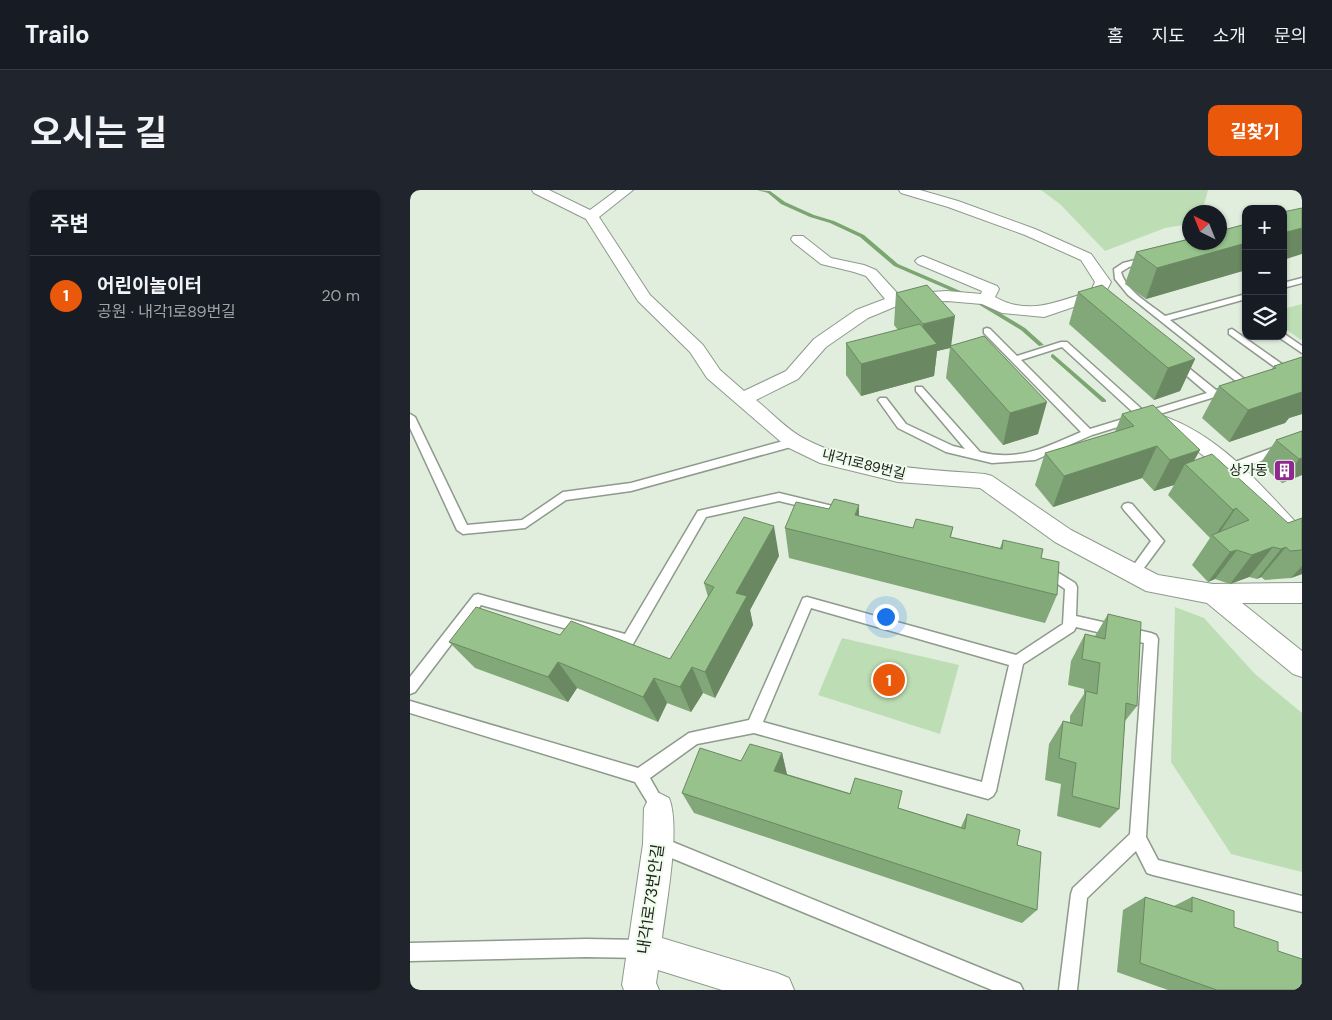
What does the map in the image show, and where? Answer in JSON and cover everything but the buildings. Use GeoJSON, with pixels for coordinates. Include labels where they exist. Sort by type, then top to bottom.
{"type":"FeatureCollection","features":[{"type":"Feature","properties":{"kind":"street"},"geometry":{"type":"LineString","coordinates":[[539,190],[591,216],[626,190]]}},
{"type":"Feature","properties":{"kind":"street"},"geometry":{"type":"LineString","coordinates":[[742,399],[792,375],[820,343],[862,314],[901,298],[957,297],[986,299],[1002,308],[1044,312],[1097,294],[1103,282],[1086,257],[1030,232],[953,204],[906,190]]}},
{"type":"Feature","properties":{"kind":"street","name":"내각1로89번길"},"geometry":{"type":"LineString","coordinates":[[591,216],[644,298],[697,349],[713,374],[794,442],[827,458],[898,475],[985,481],[1063,536],[1154,584],[1213,594],[1302,593]]}},
{"type":"Feature","properties":{"kind":"street"},"geometry":{"type":"LineString","coordinates":[[798,239],[826,261],[859,268],[871,273],[895,300]]}},
{"type":"Feature","properties":{"kind":"street"},"geometry":{"type":"LineString","coordinates":[[923,261],[991,289],[986,299]]}},
{"type":"Feature","properties":{"kind":"street"},"geometry":{"type":"LineString","coordinates":[[1144,417],[1170,424],[1213,453],[1231,468],[1302,544]]}},
{"type":"Feature","properties":{"kind":"street","name":"내각1로89번길"},"geometry":{"type":"LineString","coordinates":[[1213,594],[1302,666]]}},
{"type":"Feature","properties":{"kind":"street","name":"내각1로73번안길"},"geometry":{"type":"LineString","coordinates":[[642,990],[639,985],[658,844],[659,808]]}},
{"type":"Feature","properties":{"kind":"street"},"geometry":{"type":"LineString","coordinates":[[643,949],[777,990]]}},
{"type":"Feature","properties":{"kind":"lane"},"geometry":{"type":"LineString","coordinates":[[883,400],[902,426],[950,449],[992,459],[1031,457],[1088,433],[1249,383],[1131,293],[1119,279],[1117,272],[1126,265],[1154,257]]}},
{"type":"Feature","properties":{"kind":"lane"},"geometry":{"type":"LineString","coordinates":[[1287,285],[1302,280]]}},
{"type":"Feature","properties":{"kind":"lane"},"geometry":{"type":"LineString","coordinates":[[1164,319],[1242,297]]}},
{"type":"Feature","properties":{"kind":"lane"},"geometry":{"type":"LineString","coordinates":[[987,331],[1088,433]]}},
{"type":"Feature","properties":{"kind":"lane"},"geometry":{"type":"LineString","coordinates":[[1232,332],[1290,370],[1270,376]]}},
{"type":"Feature","properties":{"kind":"lane"},"geometry":{"type":"LineString","coordinates":[[1287,340],[1302,350]]}},
{"type":"Feature","properties":{"kind":"lane"},"geometry":{"type":"LineString","coordinates":[[1015,359],[1064,344],[1144,417]]}},
{"type":"Feature","properties":{"kind":"lane"},"geometry":{"type":"LineString","coordinates":[[1169,357],[1214,394]]}},
{"type":"Feature","properties":{"kind":"lane"},"geometry":{"type":"LineString","coordinates":[[919,389],[976,455]]}},
{"type":"Feature","properties":{"kind":"lane"},"geometry":{"type":"LineString","coordinates":[[410,417],[463,530],[525,524],[563,496],[631,487],[794,442]]}},
{"type":"Feature","properties":{"kind":"lane"},"geometry":{"type":"LineString","coordinates":[[1231,468],[1302,441]]}},
{"type":"Feature","properties":{"kind":"lane"},"geometry":{"type":"LineString","coordinates":[[410,688],[478,599],[628,640],[702,514],[779,497],[856,516]]}},
{"type":"Feature","properties":{"kind":"lane"},"geometry":{"type":"LineString","coordinates":[[1128,507],[1158,540],[1134,574]]}},
{"type":"Feature","properties":{"kind":"lane"},"geometry":{"type":"LineString","coordinates":[[640,776],[694,738],[754,726],[988,791],[1016,661],[1069,628],[1071,587],[1030,559]]}},
{"type":"Feature","properties":{"kind":"lane"},"geometry":{"type":"LineString","coordinates":[[754,726],[807,602],[1016,661]]}},
{"type":"Feature","properties":{"kind":"lane"},"geometry":{"type":"LineString","coordinates":[[1069,620],[1150,639],[1138,838],[1153,867],[1302,904]]}},
{"type":"Feature","properties":{"kind":"lane"},"geometry":{"type":"LineString","coordinates":[[410,707],[640,776],[659,808]]}},
{"type":"Feature","properties":{"kind":"lane"},"geometry":{"type":"LineString","coordinates":[[1068,990],[1079,894],[1138,838]]}},
{"type":"Feature","properties":{"kind":"lane"},"geometry":{"type":"LineString","coordinates":[[658,844],[1014,990]]}},
{"type":"Feature","properties":{"kind":"lane"},"geometry":{"type":"LineString","coordinates":[[410,952],[586,948],[643,949]]}},
{"type":"Feature","properties":{"kind":"green space"},"geometry":{"type":"Polygon","coordinates":[[[1041,190],[1208,190],[1204,205],[1182,205],[1182,225],[1165,228],[1105,251],[1060,204],[1041,190]]]}},
{"type":"Feature","properties":{"kind":"green space"},"geometry":{"type":"Polygon","coordinates":[[[1302,304],[1301,340],[1287,330],[1287,308],[1302,304]]]}},
{"type":"Feature","properties":{"kind":"green space"},"geometry":{"type":"Polygon","coordinates":[[[1175,607],[1204,618],[1255,674],[1302,713],[1302,872],[1231,854],[1171,762],[1175,607]]]}},
{"type":"Feature","properties":{"kind":"green space"},"geometry":{"type":"Polygon","coordinates":[[[842,638],[959,665],[940,734],[818,695],[842,638]]]}},
{"type":"Feature","properties":{"kind":"waterway"},"geometry":{"type":"LineString","coordinates":[[759,190],[769,192],[783,203],[862,236],[896,265],[970,297],[1023,329],[1041,345]]}},
{"type":"Feature","properties":{"kind":"waterway"},"geometry":{"type":"LineString","coordinates":[[1053,356],[1104,401]]}},
{"type":"Feature","properties":{"kind":"place","name":"상가동"},"geometry":{"type":"Point","coordinates":[1284,470]}},
{"type":"Feature","properties":{"kind":"place","name":"어린이놀이터"},"geometry":{"type":"Point","coordinates":[889,680]}}]}
